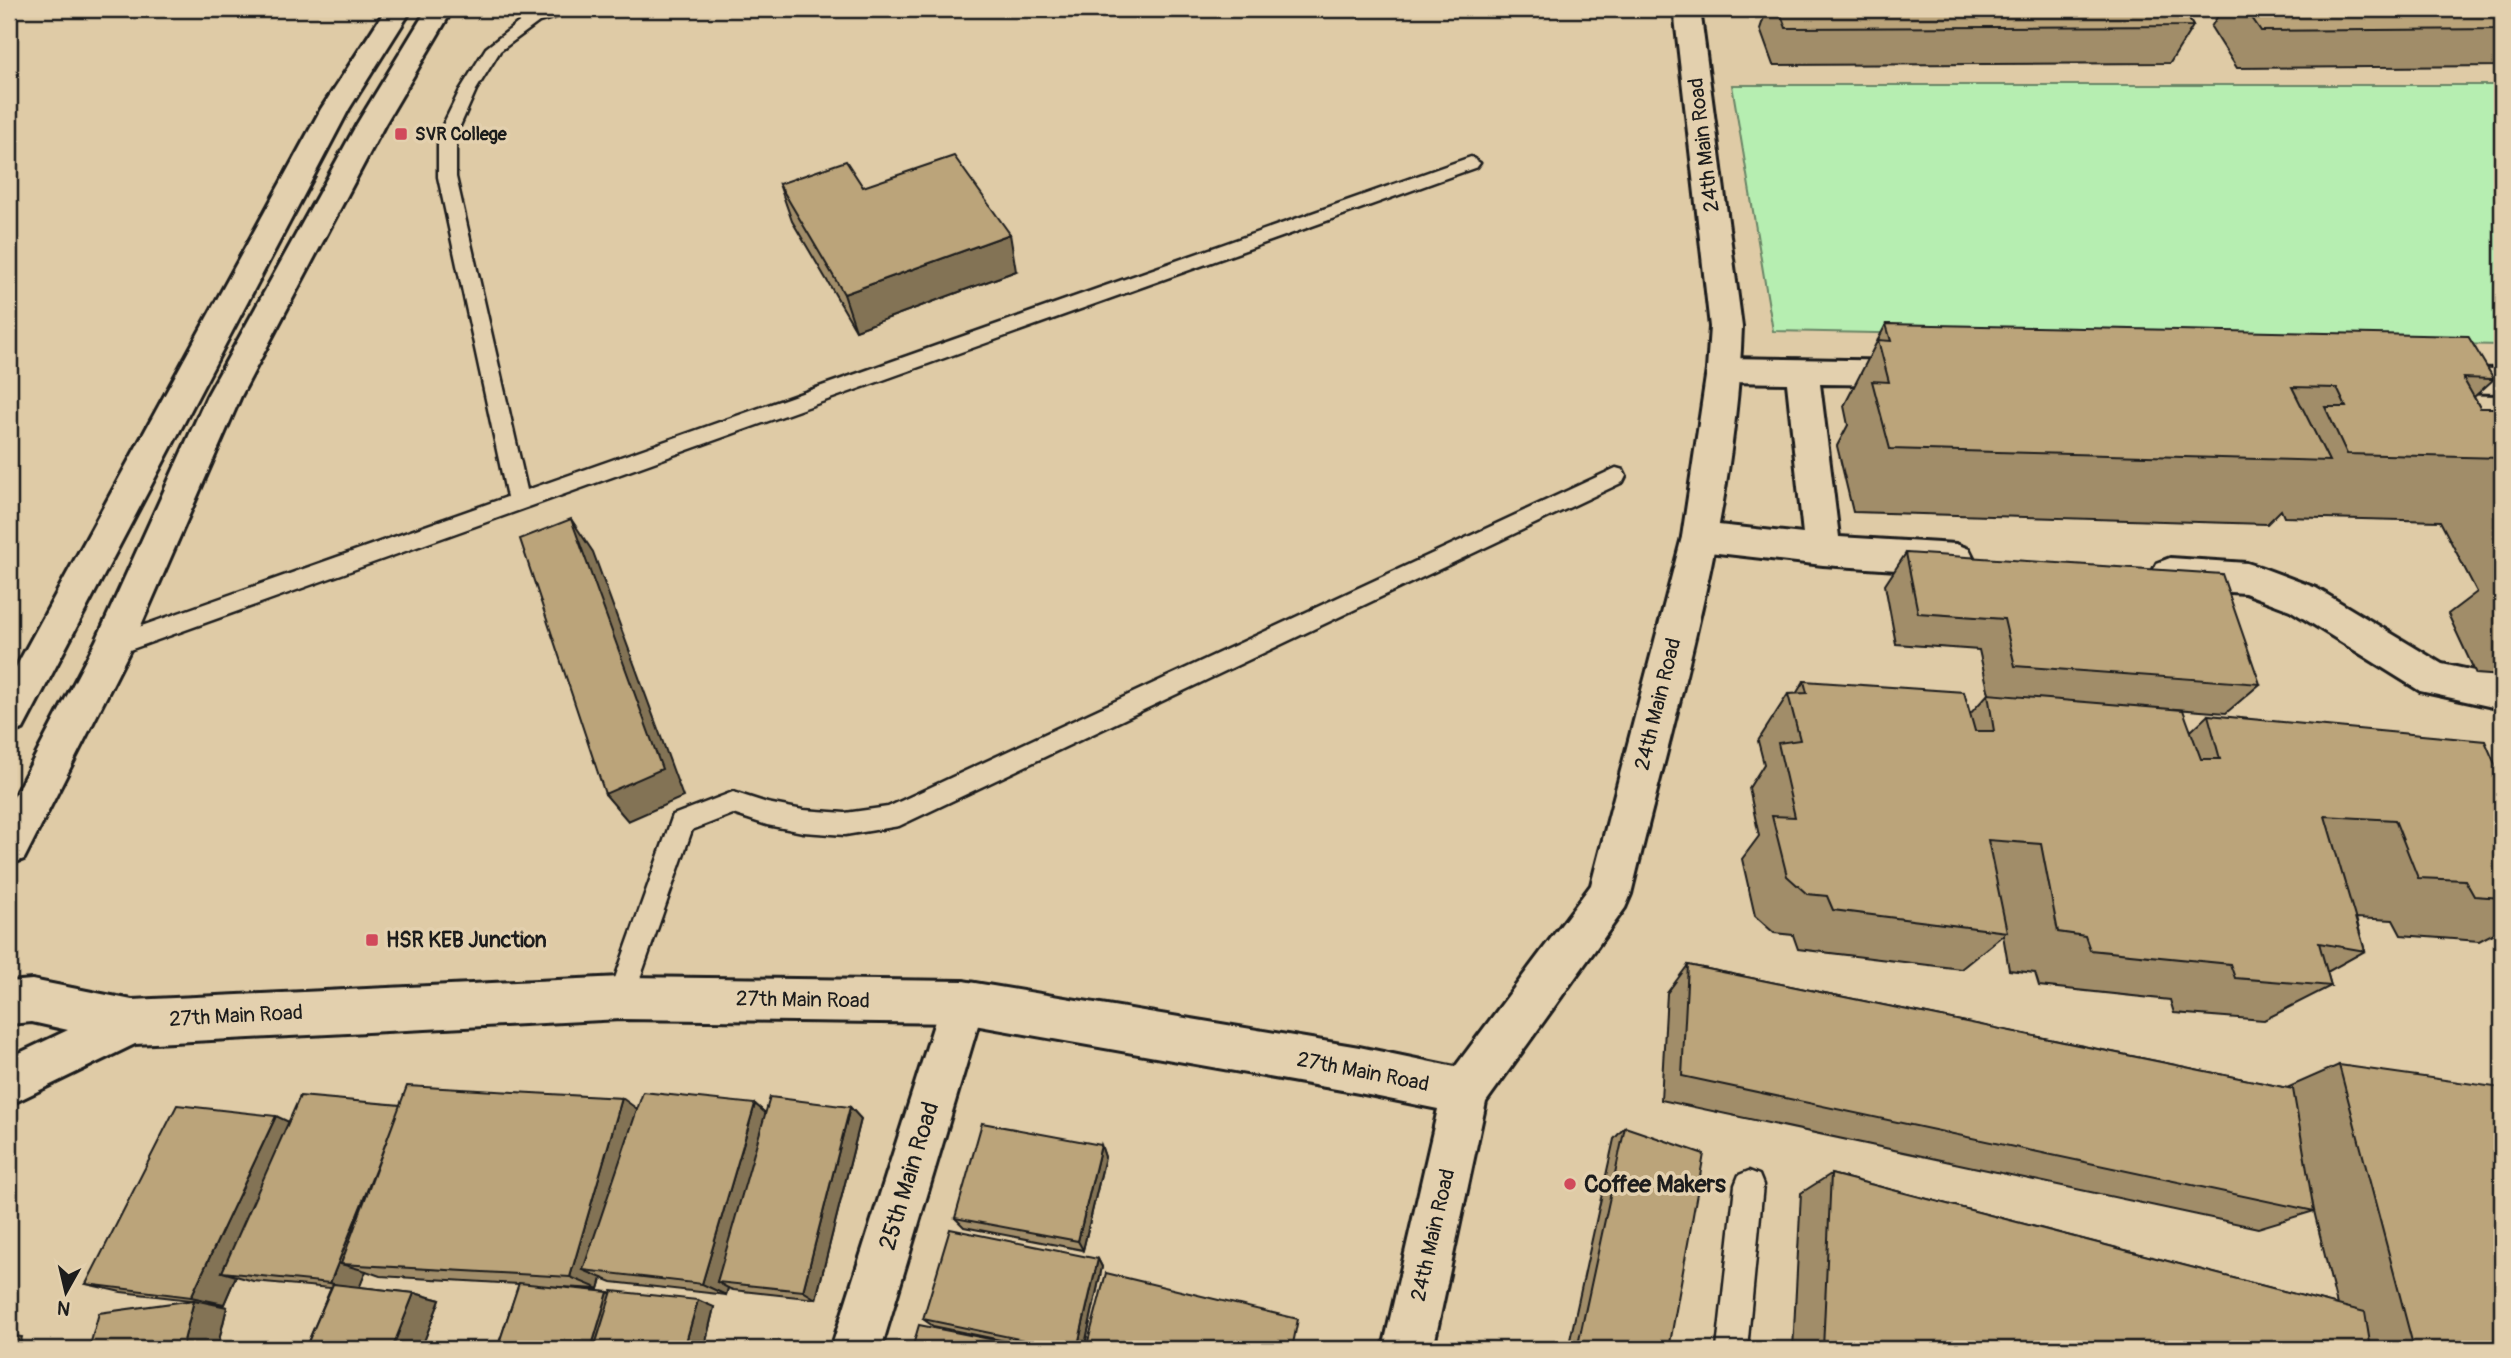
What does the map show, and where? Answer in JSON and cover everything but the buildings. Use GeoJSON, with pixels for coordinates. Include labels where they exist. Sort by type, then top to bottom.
{"type":"FeatureCollection","features":[{"type":"Feature","properties":{"kind":"street"},"geometry":{"type":"LineString","coordinates":[[9,717],[335,109],[399,9]]}},
{"type":"Feature","properties":{"kind":"street"},"geometry":{"type":"LineString","coordinates":[[9,846],[113,646],[224,396],[366,134],[440,9]]}},
{"type":"Feature","properties":{"kind":"street","name":"24th Main Road"},"geometry":{"type":"LineString","coordinates":[[1408,1349],[1465,1092],[1611,894],[1700,537],[1724,370],[1726,327],[1687,9]]}},
{"type":"Feature","properties":{"kind":"street"},"geometry":{"type":"LineString","coordinates":[[1724,370],[1939,373]]}},
{"type":"Feature","properties":{"kind":"street"},"geometry":{"type":"LineString","coordinates":[[1802,371],[1823,551]]}},
{"type":"Feature","properties":{"kind":"street"},"geometry":{"type":"LineString","coordinates":[[2406,380],[2502,381]]}},
{"type":"Feature","properties":{"kind":"street"},"geometry":{"type":"LineString","coordinates":[[1700,537],[1823,551],[1987,561]]}},
{"type":"Feature","properties":{"kind":"street"},"geometry":{"type":"LineString","coordinates":[[2138,571],[2247,578],[2303,599],[2434,679],[2502,693]]}},
{"type":"Feature","properties":{"kind":"street","name":"27th Main Road"},"geometry":{"type":"LineString","coordinates":[[9,1003],[32,1001],[132,1022],[621,998],[963,1002],[1359,1070],[1465,1092]]}},
{"type":"Feature","properties":{"kind":"street","name":"25th Main Road"},"geometry":{"type":"LineString","coordinates":[[856,1349],[963,1002]]}},
{"type":"Feature","properties":{"kind":"street","name":"27th Main Road"},"geometry":{"type":"LineString","coordinates":[[9,1082],[132,1022]]}},
{"type":"Feature","properties":{"kind":"lane"},"geometry":{"type":"LineString","coordinates":[[519,502],[447,177],[447,135],[468,90],[494,48],[533,19],[566,9]]}},
{"type":"Feature","properties":{"kind":"lane"},"geometry":{"type":"LineString","coordinates":[[113,646],[1471,163]]}},
{"type":"Feature","properties":{"kind":"lane"},"geometry":{"type":"LineString","coordinates":[[621,998],[682,823],[733,803],[767,814],[803,821],[845,824],[890,818],[1616,476]]}},
{"type":"Feature","properties":{"kind":"lane"},"geometry":{"type":"LineString","coordinates":[[1732,1349],[1749,1185]]}},
{"type":"Feature","properties":{"kind":"green space"},"geometry":{"type":"Polygon","coordinates":[[[1732,85],[2502,85],[2502,345],[1773,331],[1732,85]]]}},
{"type":"Feature","properties":{"kind":"place","name":"SVR College"},"geometry":{"type":"Point","coordinates":[401,134]}},
{"type":"Feature","properties":{"kind":"place","name":"HSR KEB Junction"},"geometry":{"type":"Point","coordinates":[372,940]}},
{"type":"Feature","properties":{"kind":"place","name":"Coffee Makers"},"geometry":{"type":"Point","coordinates":[1570,1184]}}]}
